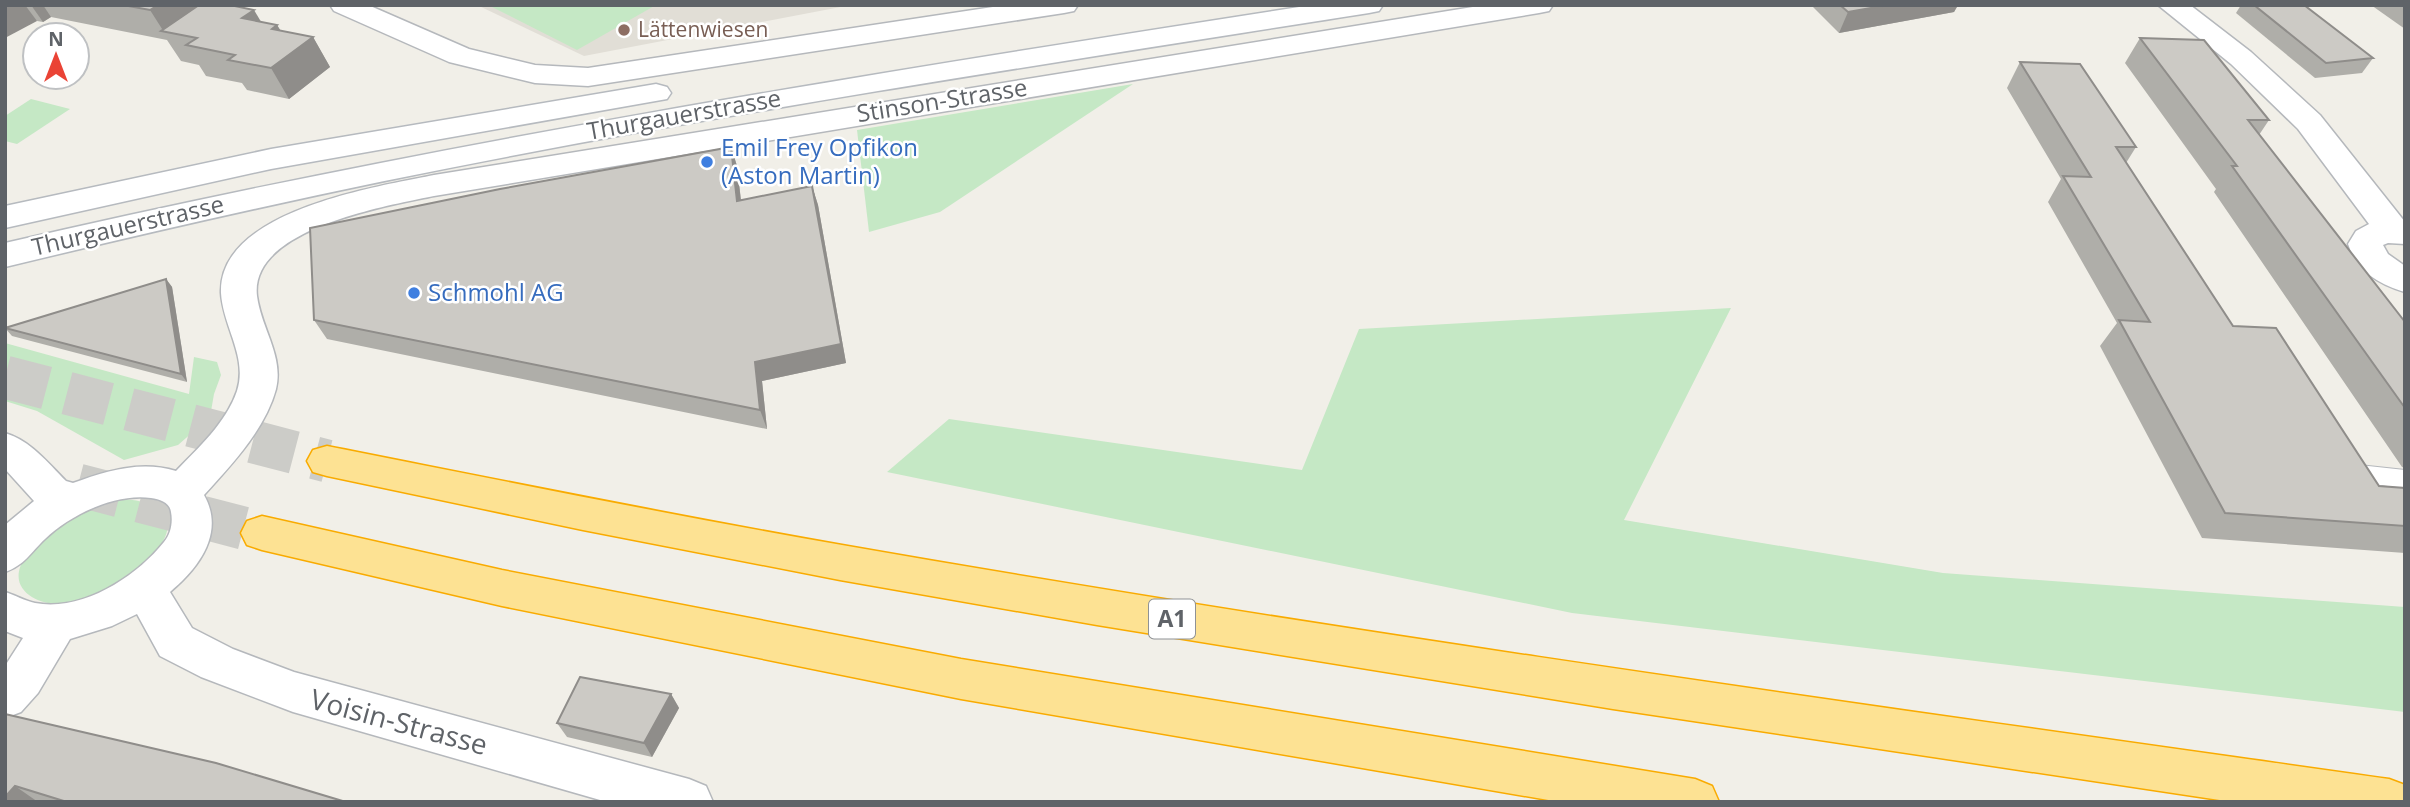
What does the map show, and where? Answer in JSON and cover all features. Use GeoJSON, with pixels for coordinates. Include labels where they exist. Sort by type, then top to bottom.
{"type":"FeatureCollection","features":[{"type":"Feature","properties":{"kind":"highway","name":"A1"},"geometry":{"type":"LineString","coordinates":[[327,461],[557,511],[767,550],[1208,625],[2389,802]]}},
{"type":"Feature","properties":{"kind":"highway"},"geometry":{"type":"LineString","coordinates":[[262,533],[502,588],[961,679],[1695,802]]}},
{"type":"Feature","properties":{"kind":"street"},"geometry":{"type":"LineString","coordinates":[[344,5],[459,56],[536,74],[588,77],[1064,5]]}},
{"type":"Feature","properties":{"kind":"street","name":"Thurgauerstrasse"},"geometry":{"type":"LineString","coordinates":[[5,217],[176,178],[410,133],[1225,5]]}},
{"type":"Feature","properties":{"kind":"street","name":"Thurgauerstrasse"},"geometry":{"type":"LineString","coordinates":[[5,255],[283,191],[530,142],[720,108],[1368,5]]}},
{"type":"Feature","properties":{"kind":"street","name":"Stinson-Strasse"},"geometry":{"type":"LineString","coordinates":[[181,494],[214,456],[252,403],[259,374],[240,297],[242,271],[255,251],[288,229],[325,210],[495,175],[1539,5]]}},
{"type":"Feature","properties":{"kind":"street"},"geometry":{"type":"LineString","coordinates":[[2172,5],[2241,58],[2309,122],[2399,233]]}},
{"type":"Feature","properties":{"kind":"street"},"geometry":{"type":"LineString","coordinates":[[2399,233],[2377,233],[2369,237],[2365,244],[2375,262],[2405,280]]}},
{"type":"Feature","properties":{"kind":"street"},"geometry":{"type":"LineString","coordinates":[[5,448],[18,457],[52,493],[72,499]]}},
{"type":"Feature","properties":{"kind":"street"},"geometry":{"type":"LineString","coordinates":[[5,555],[17,539],[42,517],[72,499],[104,487],[135,482],[162,484],[181,494],[192,512],[190,536],[173,562],[145,588],[97,613],[57,624],[23,621],[5,610]]}},
{"type":"Feature","properties":{"kind":"street","name":"Voisin-Strasse"},"geometry":{"type":"LineString","coordinates":[[145,588],[176,642],[217,663],[293,692],[689,802]]}},
{"type":"Feature","properties":{"kind":"street"},"geometry":{"type":"LineString","coordinates":[[5,698],[22,679],[57,624]]}},
{"type":"Feature","properties":{"kind":"lane"},"geometry":{"type":"LineString","coordinates":[[2339,449],[2352,474],[2405,479]]}},
{"type":"Feature","properties":{"kind":"shaded area","name":"Lättenwiesen"},"geometry":{"type":"Polygon","coordinates":[[[477,5],[851,5],[584,56],[477,5]]]}},
{"type":"Feature","properties":{"kind":"green space"},"geometry":{"type":"Polygon","coordinates":[[[488,5],[656,5],[577,50],[488,5]]]}},
{"type":"Feature","properties":{"kind":"green space"},"geometry":{"type":"Polygon","coordinates":[[[1133,84],[940,212],[869,232],[857,130],[1133,84]]]}},
{"type":"Feature","properties":{"kind":"green space"},"geometry":{"type":"Polygon","coordinates":[[[31,99],[70,109],[17,144],[5,141],[5,116],[31,99]]]}},
{"type":"Feature","properties":{"kind":"green space"},"geometry":{"type":"Polygon","coordinates":[[[1731,308],[1624,520],[1943,573],[2405,607],[2405,712],[1572,613],[887,472],[949,419],[1302,470],[1359,329],[1731,308]]]}},
{"type":"Feature","properties":{"kind":"green space"},"geometry":{"type":"Polygon","coordinates":[[[5,343],[189,394],[194,357],[217,362],[221,375],[210,417],[178,445],[124,460],[37,411],[5,401],[5,343]]]}},
{"type":"Feature","properties":{"kind":"green space"},"geometry":{"type":"Polygon","coordinates":[[[124,499],[144,502],[165,515],[168,524],[166,535],[151,558],[121,585],[80,601],[57,604],[35,599],[27,594],[21,586],[20,568],[29,552],[44,535],[79,511],[124,499]]]}},
{"type":"Feature","properties":{"kind":"building"},"geometry":{"type":"Polygon","coordinates":[[[123,5],[158,5],[150,10],[123,5]]]}},
{"type":"Feature","properties":{"kind":"building"},"geometry":{"type":"Polygon","coordinates":[[[199,5],[230,5],[254,10],[242,18],[277,25],[272,29],[313,37],[271,68],[228,60],[235,55],[186,45],[197,38],[161,31],[199,5]]]}},
{"type":"Feature","properties":{"kind":"building"},"geometry":{"type":"Polygon","coordinates":[[[1840,5],[1888,5],[1848,12],[1840,5]]]}},
{"type":"Feature","properties":{"kind":"building"},"geometry":{"type":"Polygon","coordinates":[[[2254,5],[2304,5],[2373,58],[2326,63],[2254,5]]]}},
{"type":"Feature","properties":{"kind":"building"},"geometry":{"type":"Polygon","coordinates":[[[2140,38],[2204,40],[2269,120],[2248,120],[2405,322],[2405,408],[2232,166],[2237,166],[2140,38]]]}},
{"type":"Feature","properties":{"kind":"building"},"geometry":{"type":"Polygon","coordinates":[[[2020,62],[2080,64],[2136,147],[2116,147],[2233,326],[2276,328],[2379,486],[2405,488],[2405,526],[2225,513],[2119,320],[2150,322],[2063,176],[2091,177],[2020,62]]]}},
{"type":"Feature","properties":{"kind":"building"},"geometry":{"type":"Polygon","coordinates":[[[731,147],[737,201],[812,186],[841,344],[755,362],[760,410],[314,320],[310,228],[500,189],[731,147]]]}},
{"type":"Feature","properties":{"kind":"building"},"geometry":{"type":"Polygon","coordinates":[[[166,279],[181,374],[5,328],[166,279]]]}},
{"type":"Feature","properties":{"kind":"building"},"geometry":{"type":"Polygon","coordinates":[[[580,677],[671,694],[644,743],[557,723],[580,677]]]}},
{"type":"Feature","properties":{"kind":"building"},"geometry":{"type":"Polygon","coordinates":[[[5,714],[216,763],[346,802],[67,802],[15,786],[5,797],[5,714]]]}},
{"type":"Feature","properties":{"kind":"tunnel"},"geometry":{"type":"LineString","coordinates":[[5,377],[327,461]]}},
{"type":"Feature","properties":{"kind":"tunnel"},"geometry":{"type":"LineString","coordinates":[[78,485],[262,533]]}},
{"type":"Feature","properties":{"kind":"place","name":"Lättenwiesen"},"geometry":{"type":"Point","coordinates":[624,30]}},
{"type":"Feature","properties":{"kind":"place","name":"Emil Frey Opfikon (Aston Martin)"},"geometry":{"type":"Point","coordinates":[707,162]}},
{"type":"Feature","properties":{"kind":"place","name":"Schmohl AG"},"geometry":{"type":"Point","coordinates":[414,293]}}]}
